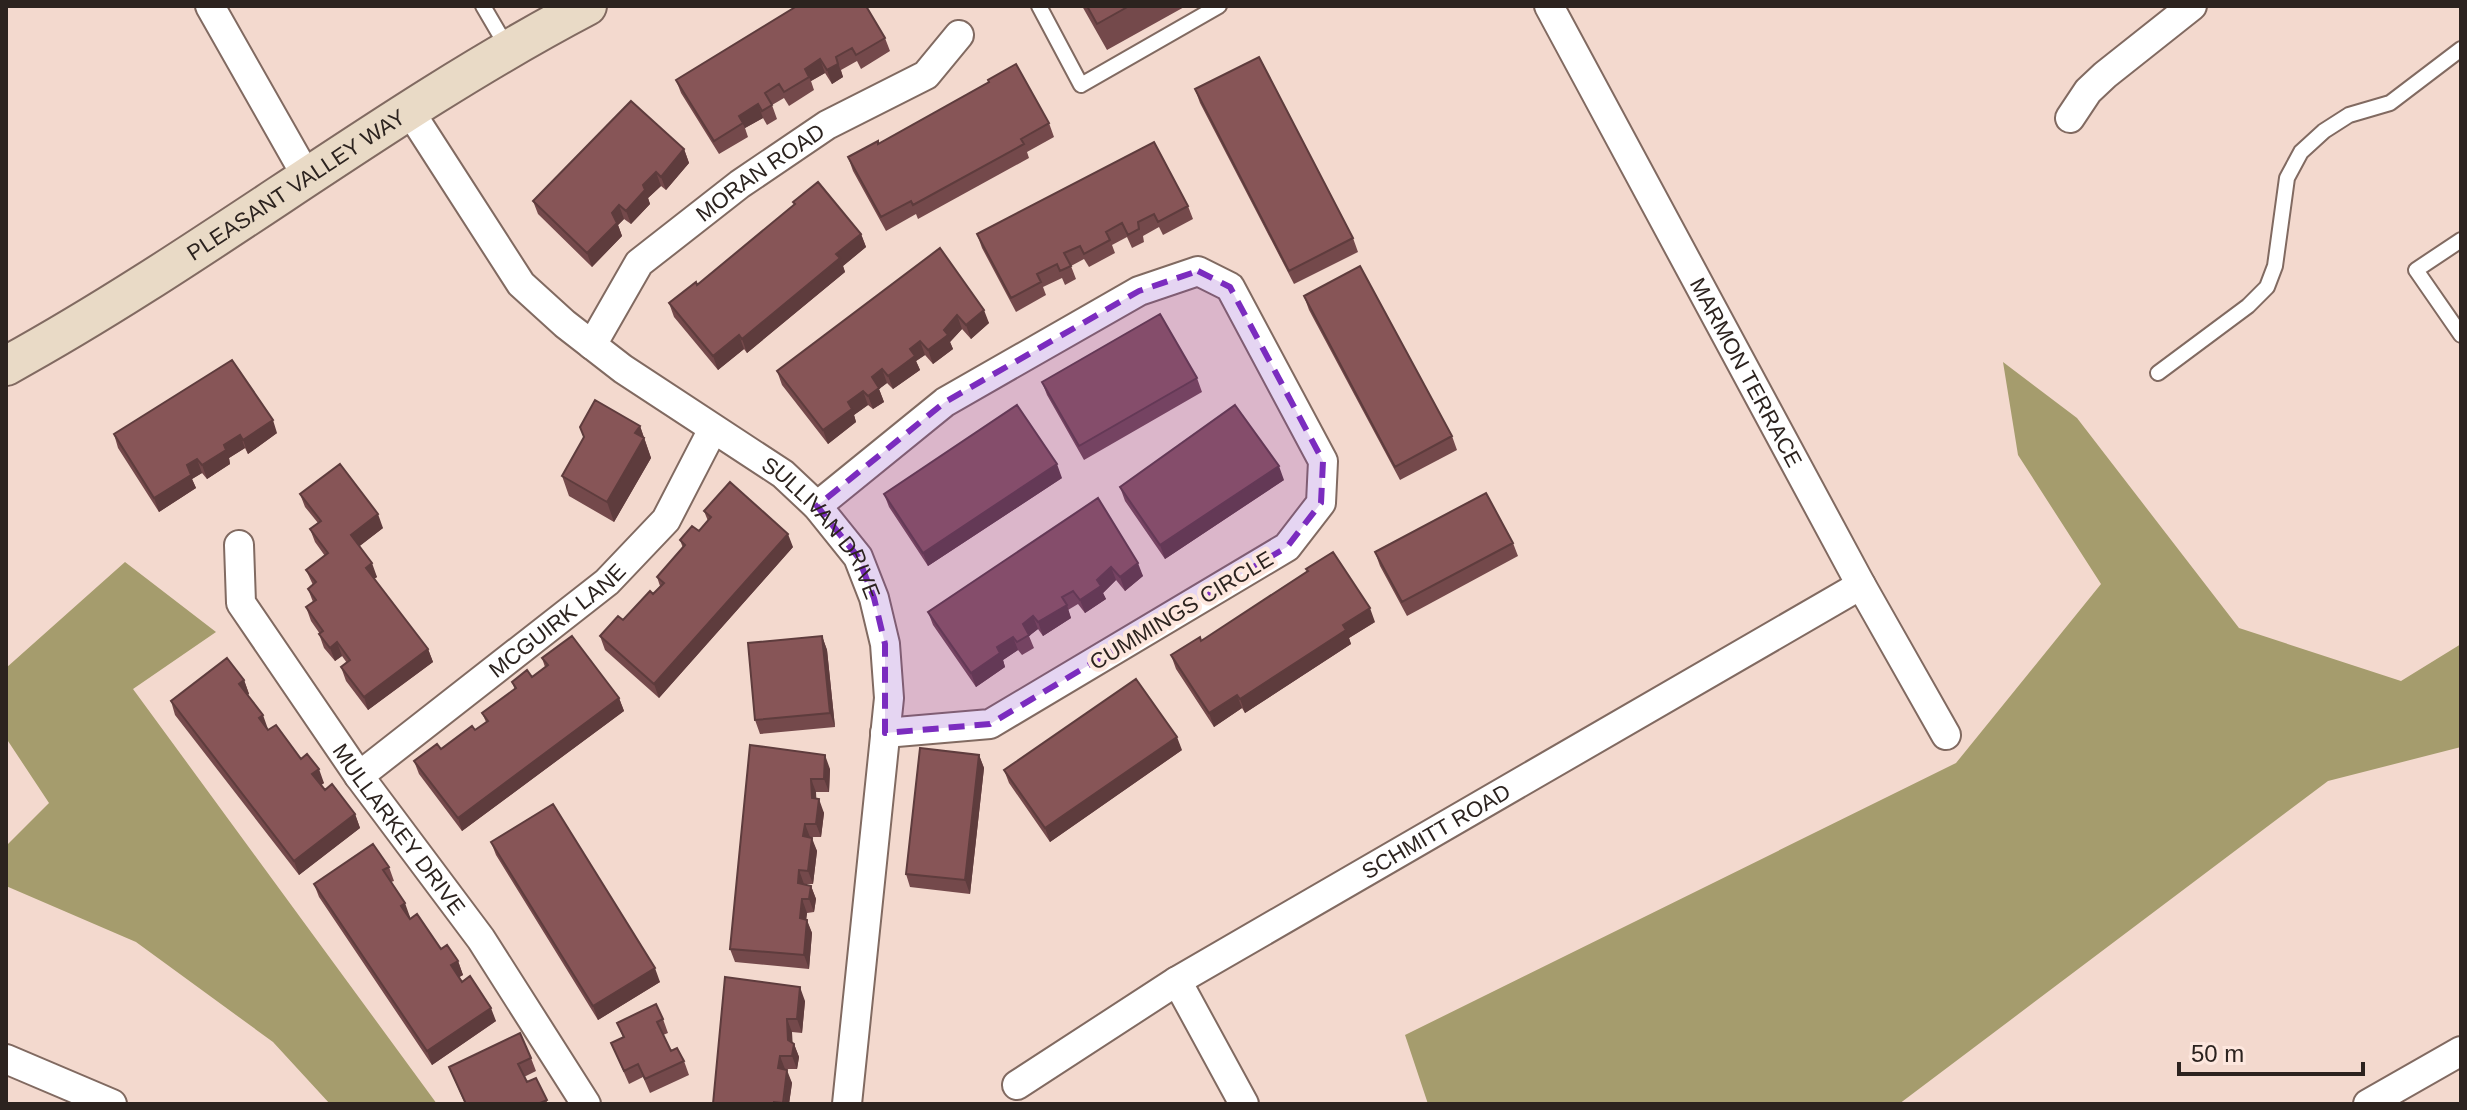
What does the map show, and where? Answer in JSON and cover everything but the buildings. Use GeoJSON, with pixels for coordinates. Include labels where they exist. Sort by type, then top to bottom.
{"type":"FeatureCollection","features":[{"type":"Feature","properties":{"kind":"main road","name":"PLEASANT VALLEY WAY"},"geometry":{"type":"LineString","coordinates":[[6,366],[147,281],[409,110],[508,49],[587,6]]}},
{"type":"Feature","properties":{"kind":"street"},"geometry":{"type":"LineString","coordinates":[[210,6],[307,177]]}},
{"type":"Feature","properties":{"kind":"street","name":"MARMON TERRACE"},"geometry":{"type":"LineString","coordinates":[[1549,6],[1861,585],[1946,735]]}},
{"type":"Feature","properties":{"kind":"street"},"geometry":{"type":"LineString","coordinates":[[2070,118],[2088,91],[2105,75],[2192,6]]}},
{"type":"Feature","properties":{"kind":"street","name":"MORAN ROAD"},"geometry":{"type":"LineString","coordinates":[[592,345],[639,263],[740,184],[827,125],[926,75],[959,35]]}},
{"type":"Feature","properties":{"kind":"street","name":"SULLIVAN DRIVE"},"geometry":{"type":"LineString","coordinates":[[409,110],[521,284],[565,324],[623,369],[783,474],[817,506],[858,557],[874,598],[885,644],[889,698],[847,1104]]}},
{"type":"Feature","properties":{"kind":"street","name":"CUMMINGS CIRCLE"},"geometry":{"type":"LineString","coordinates":[[817,506],[945,402],[1139,291],[1198,271],[1230,287],[1323,461],[1321,503],[1287,547],[990,724],[885,733]]}},
{"type":"Feature","properties":{"kind":"street","name":"MCGUIRK LANE"},"geometry":{"type":"LineString","coordinates":[[359,776],[607,582],[666,520],[713,429]]}},
{"type":"Feature","properties":{"kind":"street","name":"MULLARKEY DRIVE"},"geometry":{"type":"LineString","coordinates":[[239,545],[241,603],[359,776],[481,939],[586,1104]]}},
{"type":"Feature","properties":{"kind":"street","name":"SCHMITT ROAD"},"geometry":{"type":"LineString","coordinates":[[1017,1085],[1177,981],[1861,585]]}},
{"type":"Feature","properties":{"kind":"street"},"geometry":{"type":"LineString","coordinates":[[1177,981],[1244,1104]]}},
{"type":"Feature","properties":{"kind":"street"},"geometry":{"type":"LineString","coordinates":[[2368,1104],[2461,1051]]}},
{"type":"Feature","properties":{"kind":"street"},"geometry":{"type":"LineString","coordinates":[[6,1059],[112,1104]]}},
{"type":"Feature","properties":{"kind":"lane"},"geometry":{"type":"LineString","coordinates":[[483,6],[508,49]]}},
{"type":"Feature","properties":{"kind":"lane"},"geometry":{"type":"LineString","coordinates":[[1039,6],[1081,85],[1219,6]]}},
{"type":"Feature","properties":{"kind":"lane"},"geometry":{"type":"LineString","coordinates":[[2158,373],[2248,306],[2267,287],[2275,266],[2287,178],[2301,152],[2324,131],[2349,115],[2390,103],[2461,49]]}},
{"type":"Feature","properties":{"kind":"lane"},"geometry":{"type":"LineString","coordinates":[[2461,240],[2416,270],[2461,335]]}},
{"type":"Feature","properties":{"kind":"highlighted area"},"geometry":{"type":"Polygon","coordinates":[[[1198,271],[1230,287],[1323,461],[1321,503],[1287,547],[990,724],[885,733],[885,644],[874,598],[858,557],[817,506],[945,402],[1139,291],[1198,271]]]}},
{"type":"Feature","properties":{"kind":"shaded area"},"geometry":{"type":"Polygon","coordinates":[[[2003,362],[2077,418],[2239,628],[2401,681],[2461,644],[2461,747],[2328,781],[1899,1104],[1428,1104],[1405,1035],[1956,763],[2101,584],[2018,455],[2003,362]]]}},
{"type":"Feature","properties":{"kind":"shaded area"},"geometry":{"type":"Polygon","coordinates":[[[125,562],[216,632],[133,689],[437,1104],[330,1104],[273,1042],[136,942],[6,886],[6,846],[49,803],[6,738],[6,668],[125,562]]]}}]}
